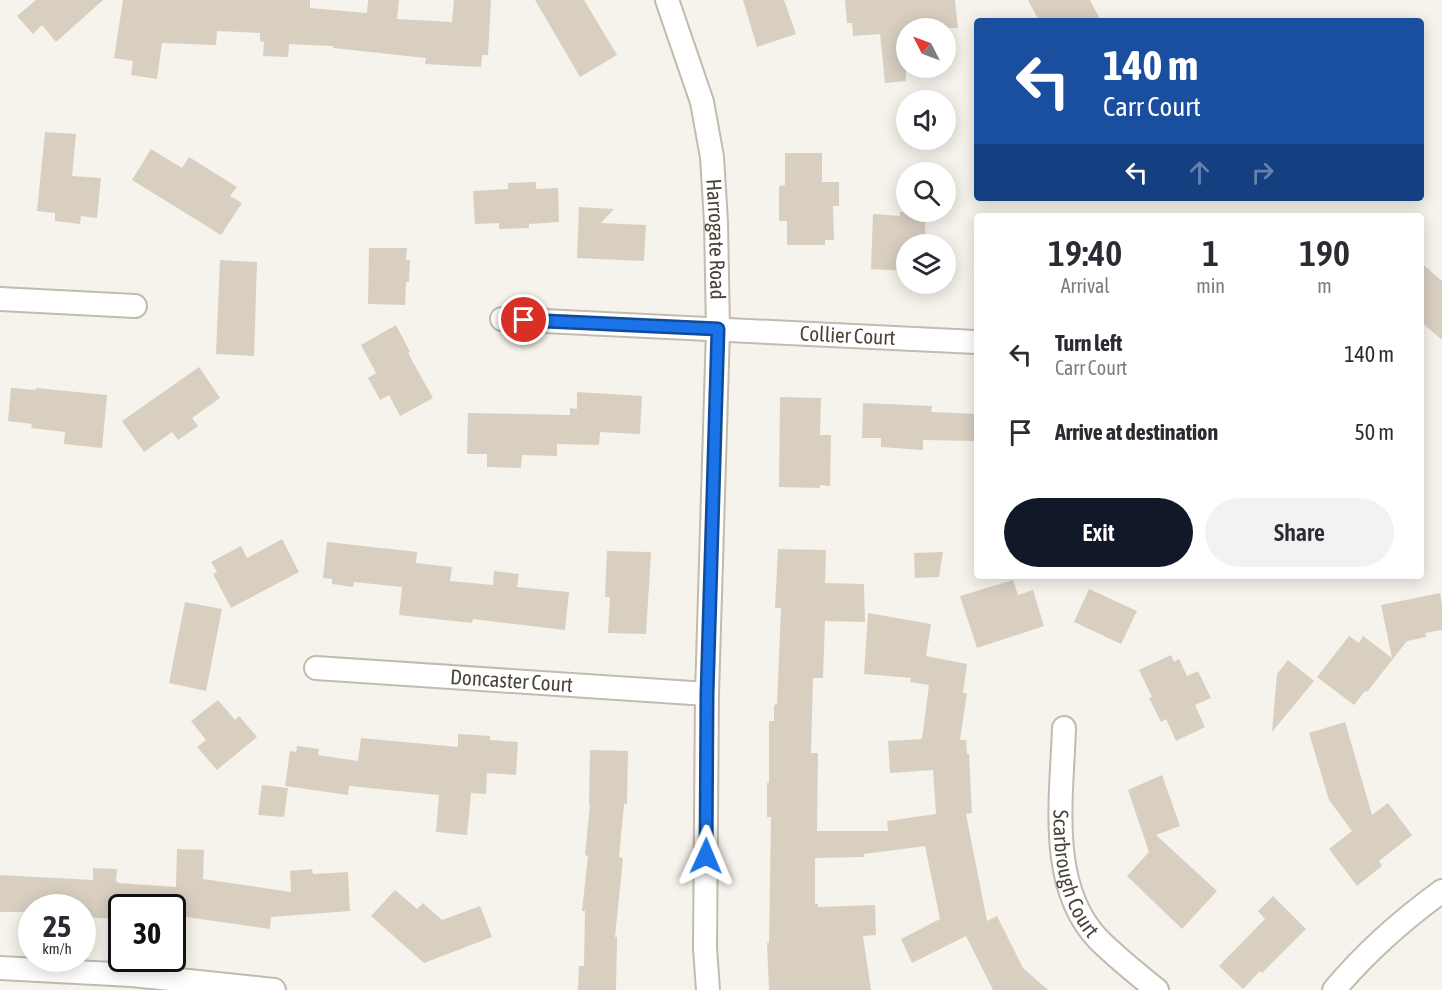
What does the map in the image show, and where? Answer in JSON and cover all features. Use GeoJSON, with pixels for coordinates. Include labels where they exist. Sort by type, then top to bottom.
{"type":"FeatureCollection","features":[{"type":"Feature","properties":{"kind":"street","name":"Harrogate Road"},"geometry":{"type":"LineString","coordinates":[[667,0],[702,102],[712,157],[716,222],[718,329],[707,694],[705,948],[708,990]]}},
{"type":"Feature","properties":{"kind":"street"},"geometry":{"type":"LineString","coordinates":[[0,299],[135,306]]}},
{"type":"Feature","properties":{"kind":"street","name":"Collier Court"},"geometry":{"type":"LineString","coordinates":[[502,319],[974,342]]}},
{"type":"Feature","properties":{"kind":"street","name":"Doncaster Court"},"geometry":{"type":"LineString","coordinates":[[316,668],[707,694]]}},
{"type":"Feature","properties":{"kind":"street","name":"Scarbrough Court"},"geometry":{"type":"LineString","coordinates":[[1064,728],[1061,828],[1064,871],[1075,906],[1097,938],[1156,990]]}},
{"type":"Feature","properties":{"kind":"street"},"geometry":{"type":"LineString","coordinates":[[1334,990],[1352,969],[1406,918],[1442,891]]}},
{"type":"Feature","properties":{"kind":"street"},"geometry":{"type":"LineString","coordinates":[[0,968],[132,975],[274,990]]}},
{"type":"Feature","properties":{"kind":"building"},"geometry":{"type":"Polygon","coordinates":[[[36,0],[103,0],[56,42],[42,25],[33,34],[17,16],[36,0]]]}},
{"type":"Feature","properties":{"kind":"building"},"geometry":{"type":"Polygon","coordinates":[[[123,0],[310,0],[310,8],[367,13],[368,0],[399,0],[397,19],[452,22],[454,0],[491,0],[488,55],[482,55],[481,67],[425,64],[426,58],[333,48],[333,46],[289,44],[288,57],[263,56],[264,42],[260,41],[260,33],[217,31],[216,45],[162,43],[157,79],[131,75],[133,61],[114,58],[123,0]]]}},
{"type":"Feature","properties":{"kind":"building"},"geometry":{"type":"Polygon","coordinates":[[[535,0],[584,0],[617,55],[580,77],[535,0]]]}},
{"type":"Feature","properties":{"kind":"building"},"geometry":{"type":"Polygon","coordinates":[[[743,0],[784,0],[796,34],[757,47],[743,0]]]}},
{"type":"Feature","properties":{"kind":"building"},"geometry":{"type":"Polygon","coordinates":[[[845,0],[955,0],[958,28],[956,28],[956,18],[896,18],[896,78],[906,78],[906,81],[885,83],[880,34],[853,36],[852,23],[847,23],[845,0]]]}},
{"type":"Feature","properties":{"kind":"building"},"geometry":{"type":"Polygon","coordinates":[[[1028,0],[1090,0],[1099,18],[1037,18],[1028,0]]]}},
{"type":"Feature","properties":{"kind":"building"},"geometry":{"type":"Polygon","coordinates":[[[45,132],[76,134],[72,176],[101,178],[97,218],[81,216],[80,224],[55,221],[55,213],[37,211],[45,132]]]}},
{"type":"Feature","properties":{"kind":"building"},"geometry":{"type":"Polygon","coordinates":[[[151,149],[182,168],[189,157],[237,187],[230,196],[242,203],[221,235],[132,180],[151,149]]]}},
{"type":"Feature","properties":{"kind":"building"},"geometry":{"type":"Polygon","coordinates":[[[785,153],[822,153],[822,182],[839,182],[839,206],[833,206],[834,240],[825,240],[825,245],[787,245],[787,221],[779,221],[779,186],[785,185],[785,153]]]}},
{"type":"Feature","properties":{"kind":"building"},"geometry":{"type":"Polygon","coordinates":[[[536,182],[536,189],[558,188],[559,222],[529,224],[529,228],[499,229],[499,223],[475,224],[473,191],[508,189],[508,183],[536,182]]]}},
{"type":"Feature","properties":{"kind":"building"},"geometry":{"type":"Polygon","coordinates":[[[579,207],[614,209],[601,223],[646,225],[644,261],[577,258],[579,207]]]}},
{"type":"Feature","properties":{"kind":"building"},"geometry":{"type":"Polygon","coordinates":[[[873,214],[896,216],[896,222],[925,222],[925,234],[896,234],[896,270],[871,269],[873,214]]]}},
{"type":"Feature","properties":{"kind":"building"},"geometry":{"type":"Polygon","coordinates":[[[369,248],[407,248],[406,260],[410,260],[405,305],[368,304],[369,248]]]}},
{"type":"Feature","properties":{"kind":"building"},"geometry":{"type":"Polygon","coordinates":[[[220,260],[257,262],[254,356],[216,354],[220,260]]]}},
{"type":"Feature","properties":{"kind":"building"},"geometry":{"type":"Polygon","coordinates":[[[1424,265],[1442,281],[1442,340],[1424,324],[1424,265]]]}},
{"type":"Feature","properties":{"kind":"building"},"geometry":{"type":"Polygon","coordinates":[[[396,325],[410,352],[408,353],[433,398],[400,416],[389,395],[380,400],[368,378],[376,373],[361,345],[396,325]]]}},
{"type":"Feature","properties":{"kind":"building"},"geometry":{"type":"Polygon","coordinates":[[[199,367],[220,398],[192,418],[198,426],[178,440],[172,432],[144,452],[122,421],[199,367]]]}},
{"type":"Feature","properties":{"kind":"building"},"geometry":{"type":"Polygon","coordinates":[[[11,388],[36,390],[36,388],[107,395],[102,448],[64,444],[65,432],[31,428],[32,424],[8,421],[11,388]]]}},
{"type":"Feature","properties":{"kind":"building"},"geometry":{"type":"Polygon","coordinates":[[[577,392],[642,396],[640,434],[600,432],[599,445],[557,444],[557,456],[522,455],[521,468],[487,467],[487,454],[467,454],[468,413],[570,415],[570,408],[577,409],[577,392]]]}},
{"type":"Feature","properties":{"kind":"building"},"geometry":{"type":"Polygon","coordinates":[[[780,397],[821,398],[820,435],[831,435],[830,486],[820,485],[820,488],[779,487],[780,397]]]}},
{"type":"Feature","properties":{"kind":"building"},"geometry":{"type":"Polygon","coordinates":[[[863,403],[932,406],[931,412],[974,414],[974,441],[923,440],[923,450],[881,447],[881,438],[862,438],[863,403]]]}},
{"type":"Feature","properties":{"kind":"building"},"geometry":{"type":"Polygon","coordinates":[[[282,539],[299,572],[231,608],[213,574],[217,572],[211,562],[241,546],[247,558],[282,539]]]}},
{"type":"Feature","properties":{"kind":"building"},"geometry":{"type":"Polygon","coordinates":[[[327,542],[417,552],[416,563],[452,567],[450,581],[493,585],[494,571],[519,574],[517,587],[569,592],[565,630],[473,619],[472,623],[399,615],[402,587],[354,582],[353,587],[332,584],[332,579],[323,578],[327,542]]]}},
{"type":"Feature","properties":{"kind":"building"},"geometry":{"type":"Polygon","coordinates":[[[778,549],[826,550],[825,583],[864,584],[865,622],[825,621],[823,678],[813,678],[811,753],[818,753],[817,831],[888,831],[887,821],[936,814],[933,770],[890,773],[888,741],[922,739],[929,685],[910,682],[911,678],[864,674],[868,613],[931,624],[926,656],[967,664],[963,693],[967,693],[960,740],[966,740],[967,754],[969,754],[972,813],[966,814],[987,921],[997,916],[1023,968],[1048,990],[993,990],[966,936],[912,963],[901,939],[940,919],[925,846],[864,854],[864,857],[815,858],[815,904],[818,904],[818,907],[875,905],[876,935],[863,936],[871,990],[769,990],[767,943],[769,943],[771,817],[767,817],[767,783],[769,783],[769,721],[774,721],[774,705],[777,704],[781,608],[775,608],[778,549]]]}},
{"type":"Feature","properties":{"kind":"building"},"geometry":{"type":"Polygon","coordinates":[[[607,551],[651,552],[646,634],[608,633],[610,597],[605,597],[607,551]]]}},
{"type":"Feature","properties":{"kind":"building"},"geometry":{"type":"Polygon","coordinates":[[[943,552],[939,577],[915,578],[914,553],[943,552]]]}},
{"type":"Feature","properties":{"kind":"building"},"geometry":{"type":"Polygon","coordinates":[[[1013,580],[1018,595],[1033,590],[1044,626],[977,648],[960,596],[1013,580]]]}},
{"type":"Feature","properties":{"kind":"building"},"geometry":{"type":"Polygon","coordinates":[[[1089,589],[1137,611],[1121,644],[1074,622],[1089,589]]]}},
{"type":"Feature","properties":{"kind":"building"},"geometry":{"type":"Polygon","coordinates":[[[1440,593],[1442,630],[1425,633],[1426,637],[1407,641],[1354,705],[1317,677],[1349,636],[1359,643],[1363,636],[1392,658],[1381,605],[1440,593]]]}},
{"type":"Feature","properties":{"kind":"building"},"geometry":{"type":"Polygon","coordinates":[[[185,602],[222,609],[206,691],[169,683],[185,602]]]}},
{"type":"Feature","properties":{"kind":"building"},"geometry":{"type":"Polygon","coordinates":[[[1171,655],[1174,662],[1179,659],[1187,676],[1198,671],[1211,698],[1195,705],[1205,727],[1176,741],[1166,719],[1161,722],[1139,670],[1171,655]]]}},
{"type":"Feature","properties":{"kind":"building"},"geometry":{"type":"Polygon","coordinates":[[[1288,660],[1314,681],[1272,732],[1277,674],[1288,660]]]}},
{"type":"Feature","properties":{"kind":"building"},"geometry":{"type":"Polygon","coordinates":[[[218,700],[235,720],[239,716],[257,737],[217,770],[197,747],[206,740],[191,721],[218,700]]]}},
{"type":"Feature","properties":{"kind":"building"},"geometry":{"type":"Polygon","coordinates":[[[1345,722],[1372,815],[1388,803],[1412,835],[1379,861],[1382,866],[1357,886],[1329,849],[1352,831],[1329,800],[1309,733],[1345,722]]]}},
{"type":"Feature","properties":{"kind":"building"},"geometry":{"type":"Polygon","coordinates":[[[458,734],[490,736],[490,740],[518,742],[516,775],[487,773],[486,794],[471,793],[467,835],[436,832],[439,795],[349,786],[348,795],[285,786],[290,751],[296,752],[297,746],[319,749],[318,755],[358,761],[361,738],[458,747],[458,734]]]}},
{"type":"Feature","properties":{"kind":"building"},"geometry":{"type":"Polygon","coordinates":[[[590,750],[628,751],[627,804],[624,804],[619,857],[623,858],[615,937],[617,937],[616,990],[578,990],[579,966],[584,966],[585,911],[582,911],[588,856],[585,855],[590,804],[590,750]]]}},
{"type":"Feature","properties":{"kind":"building"},"geometry":{"type":"Polygon","coordinates":[[[1162,775],[1180,826],[1156,835],[1217,891],[1182,929],[1127,876],[1149,852],[1128,790],[1162,775]]]}},
{"type":"Feature","properties":{"kind":"building"},"geometry":{"type":"Polygon","coordinates":[[[262,785],[288,788],[284,817],[258,815],[262,785]]]}},
{"type":"Feature","properties":{"kind":"building"},"geometry":{"type":"Polygon","coordinates":[[[177,849],[204,850],[203,879],[291,892],[290,871],[312,869],[313,874],[348,872],[350,911],[271,917],[270,929],[186,917],[186,894],[108,894],[108,918],[96,918],[96,894],[18,894],[18,912],[0,912],[0,875],[93,880],[93,868],[117,869],[116,881],[119,883],[176,887],[177,849]]]}},
{"type":"Feature","properties":{"kind":"building"},"geometry":{"type":"Polygon","coordinates":[[[395,890],[417,909],[423,903],[442,920],[480,906],[492,937],[424,963],[371,916],[395,890]]]}},
{"type":"Feature","properties":{"kind":"building"},"geometry":{"type":"Polygon","coordinates":[[[1273,896],[1306,929],[1243,989],[1219,966],[1265,919],[1258,911],[1273,896]]]}},
{"type":"Feature","properties":{"kind":"route"},"geometry":{"type":"LineString","coordinates":[[524,320],[718,329],[707,694],[706,856]]}}]}
